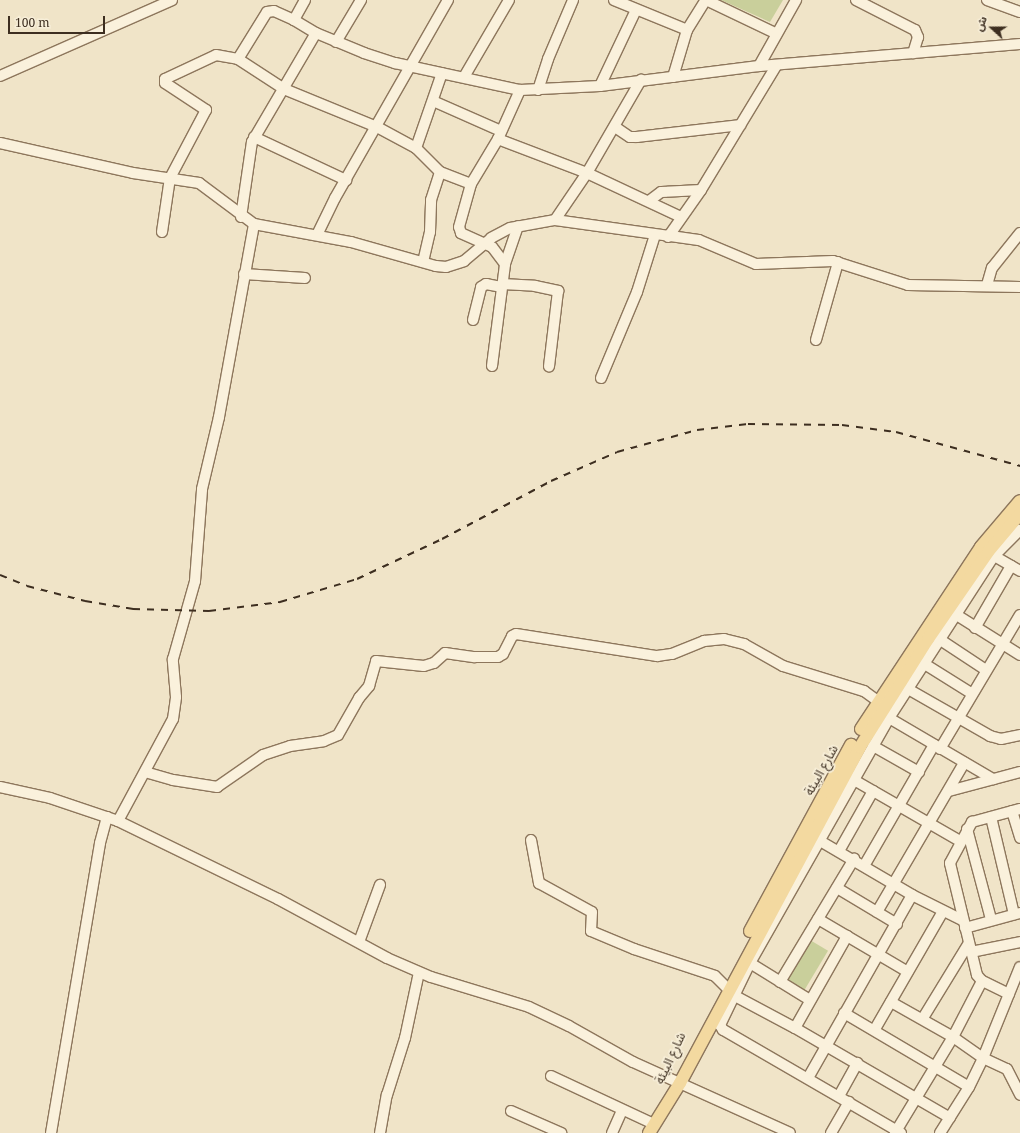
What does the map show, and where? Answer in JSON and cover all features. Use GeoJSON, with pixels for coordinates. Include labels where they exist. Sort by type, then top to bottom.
{"type":"FeatureCollection","features":[{"type":"Feature","properties":{"kind":"main road","name":"شارع البيئة"},"geometry":{"type":"LineString","coordinates":[[652,1128],[676,1081],[729,990],[811,836],[885,706],[1020,501]]}},
{"type":"Feature","properties":{"kind":"main road","name":"شارع البيئة"},"geometry":{"type":"LineString","coordinates":[[811,836],[878,701],[987,552],[1020,514]]}},
{"type":"Feature","properties":{"kind":"street"},"geometry":{"type":"LineString","coordinates":[[3,73],[172,0]]}},
{"type":"Feature","properties":{"kind":"street"},"geometry":{"type":"LineString","coordinates":[[294,20],[305,0]]}},
{"type":"Feature","properties":{"kind":"street"},"geometry":{"type":"LineString","coordinates":[[336,42],[361,0]]}},
{"type":"Feature","properties":{"kind":"street"},"geometry":{"type":"LineString","coordinates":[[317,235],[346,180],[448,0]]}},
{"type":"Feature","properties":{"kind":"street"},"geometry":{"type":"LineString","coordinates":[[464,77],[509,0]]}},
{"type":"Feature","properties":{"kind":"street"},"geometry":{"type":"LineString","coordinates":[[538,90],[548,59],[572,0]]}},
{"type":"Feature","properties":{"kind":"street"},"geometry":{"type":"LineString","coordinates":[[614,0],[687,30]]}},
{"type":"Feature","properties":{"kind":"street"},"geometry":{"type":"LineString","coordinates":[[673,76],[687,30],[706,0],[775,33]]}},
{"type":"Feature","properties":{"kind":"street"},"geometry":{"type":"LineString","coordinates":[[759,66],[775,33],[796,0]]}},
{"type":"Feature","properties":{"kind":"street"},"geometry":{"type":"LineString","coordinates":[[856,0],[915,30],[918,37],[913,53]]}},
{"type":"Feature","properties":{"kind":"street"},"geometry":{"type":"LineString","coordinates":[[991,1],[1018,11]]}},
{"type":"Feature","properties":{"kind":"street"},"geometry":{"type":"LineString","coordinates":[[600,86],[636,10]]}},
{"type":"Feature","properties":{"kind":"street"},"geometry":{"type":"LineString","coordinates":[[238,59],[267,12],[274,11],[294,20],[316,33],[381,60],[520,90],[600,86],[759,66],[776,66],[1020,44]]}},
{"type":"Feature","properties":{"kind":"street"},"geometry":{"type":"LineString","coordinates":[[241,217],[250,148],[254,137],[316,33]]}},
{"type":"Feature","properties":{"kind":"street"},"geometry":{"type":"LineString","coordinates":[[162,232],[170,178],[206,110],[165,82],[165,79],[216,55],[238,59],[284,89],[377,127],[416,148],[440,172],[471,184]]}},
{"type":"Feature","properties":{"kind":"street"},"geometry":{"type":"LineString","coordinates":[[668,237],[700,190],[776,66]]}},
{"type":"Feature","properties":{"kind":"street"},"geometry":{"type":"LineString","coordinates":[[416,148],[434,100],[442,73]]}},
{"type":"Feature","properties":{"kind":"street"},"geometry":{"type":"LineString","coordinates":[[555,220],[587,173],[641,80]]}},
{"type":"Feature","properties":{"kind":"street"},"geometry":{"type":"LineString","coordinates":[[505,264],[498,253],[485,242],[460,230],[471,184],[500,135],[520,90]]}},
{"type":"Feature","properties":{"kind":"street"},"geometry":{"type":"LineString","coordinates":[[434,100],[500,135],[682,217]]}},
{"type":"Feature","properties":{"kind":"street"},"geometry":{"type":"LineString","coordinates":[[615,127],[630,137],[637,137],[740,125]]}},
{"type":"Feature","properties":{"kind":"street"},"geometry":{"type":"LineString","coordinates":[[254,137],[346,180]]}},
{"type":"Feature","properties":{"kind":"street"},"geometry":{"type":"LineString","coordinates":[[0,143],[133,173],[199,183],[241,217],[254,224],[317,235],[446,267],[456,265],[469,258],[485,242],[518,226],[555,220],[668,237],[699,240],[756,264],[816,260],[838,262],[908,285],[1020,286]]}},
{"type":"Feature","properties":{"kind":"street"},"geometry":{"type":"LineString","coordinates":[[423,262],[430,235],[431,200],[440,172]]}},
{"type":"Feature","properties":{"kind":"street"},"geometry":{"type":"LineString","coordinates":[[649,201],[661,192],[700,190]]}},
{"type":"Feature","properties":{"kind":"street"},"geometry":{"type":"LineString","coordinates":[[118,821],[173,719],[176,698],[173,659],[195,581],[202,489],[219,417],[242,299],[244,274],[254,224]]}},
{"type":"Feature","properties":{"kind":"street"},"geometry":{"type":"LineString","coordinates":[[492,366],[505,264],[518,226]]}},
{"type":"Feature","properties":{"kind":"street"},"geometry":{"type":"LineString","coordinates":[[987,285],[992,268],[1020,233]]}},
{"type":"Feature","properties":{"kind":"street"},"geometry":{"type":"LineString","coordinates":[[601,378],[637,292],[655,235]]}},
{"type":"Feature","properties":{"kind":"street"},"geometry":{"type":"LineString","coordinates":[[816,340],[838,262]]}},
{"type":"Feature","properties":{"kind":"street"},"geometry":{"type":"LineString","coordinates":[[244,274],[305,278]]}},
{"type":"Feature","properties":{"kind":"street"},"geometry":{"type":"LineString","coordinates":[[473,320],[481,287],[486,284],[502,286],[535,286],[558,291],[549,366]]}},
{"type":"Feature","properties":{"kind":"street"},"geometry":{"type":"LineString","coordinates":[[982,981],[953,1037],[898,1132],[721,1028],[720,1025],[729,990],[750,963],[811,836],[854,780],[889,718],[955,614],[987,552],[1020,530]]}},
{"type":"Feature","properties":{"kind":"street"},"geometry":{"type":"LineString","coordinates":[[975,628],[1016,569],[987,552]]}},
{"type":"Feature","properties":{"kind":"street"},"geometry":{"type":"LineString","coordinates":[[955,614],[1020,655]]}},
{"type":"Feature","properties":{"kind":"street"},"geometry":{"type":"LineString","coordinates":[[864,866],[919,772],[957,718],[1020,615]]}},
{"type":"Feature","properties":{"kind":"street"},"geometry":{"type":"LineString","coordinates":[[145,772],[173,780],[217,787],[263,754],[290,746],[324,741],[338,735],[359,698],[368,686],[376,661],[424,666],[434,663],[445,653],[475,657],[498,657],[503,654],[512,636],[516,634],[657,656],[672,654],[704,641],[724,639],[744,644],[784,666],[864,691],[878,701]]}},
{"type":"Feature","properties":{"kind":"street"},"geometry":{"type":"LineString","coordinates":[[939,639],[986,670]]}},
{"type":"Feature","properties":{"kind":"street"},"geometry":{"type":"LineString","coordinates":[[923,663],[971,693]]}},
{"type":"Feature","properties":{"kind":"street"},"geometry":{"type":"LineString","coordinates":[[908,689],[957,718],[997,738],[1020,735]]}},
{"type":"Feature","properties":{"kind":"street"},"geometry":{"type":"LineString","coordinates":[[889,718],[993,779]]}},
{"type":"Feature","properties":{"kind":"street"},"geometry":{"type":"LineString","coordinates":[[873,746],[919,772]]}},
{"type":"Feature","properties":{"kind":"street"},"geometry":{"type":"LineString","coordinates":[[877,912],[964,763]]}},
{"type":"Feature","properties":{"kind":"street"},"geometry":{"type":"LineString","coordinates":[[949,790],[1020,772]]}},
{"type":"Feature","properties":{"kind":"street"},"geometry":{"type":"LineString","coordinates":[[854,780],[960,841]]}},
{"type":"Feature","properties":{"kind":"street"},"geometry":{"type":"LineString","coordinates":[[0,786],[50,798],[118,821],[278,899],[387,958],[419,972],[529,1008],[569,1026],[633,1062],[790,1133]]}},
{"type":"Feature","properties":{"kind":"street"},"geometry":{"type":"LineString","coordinates":[[839,851],[873,791]]}},
{"type":"Feature","properties":{"kind":"street"},"geometry":{"type":"LineString","coordinates":[[1009,994],[982,981],[976,972],[950,863],[960,841],[972,822],[1016,810],[1020,838]]}},
{"type":"Feature","properties":{"kind":"street"},"geometry":{"type":"LineString","coordinates":[[51,1133],[100,843],[107,817]]}},
{"type":"Feature","properties":{"kind":"street"},"geometry":{"type":"LineString","coordinates":[[811,836],[854,859],[912,896],[943,911],[964,924],[1017,914],[991,817]]}},
{"type":"Feature","properties":{"kind":"street"},"geometry":{"type":"LineString","coordinates":[[967,829],[991,919]]}},
{"type":"Feature","properties":{"kind":"street"},"geometry":{"type":"LineString","coordinates":[[531,840],[539,883],[592,912],[591,932],[716,976],[729,990],[950,1118]]}},
{"type":"Feature","properties":{"kind":"street"},"geometry":{"type":"LineString","coordinates":[[780,982],[854,859]]}},
{"type":"Feature","properties":{"kind":"street"},"geometry":{"type":"LineString","coordinates":[[359,942],[380,885]]}},
{"type":"Feature","properties":{"kind":"street"},"geometry":{"type":"LineString","coordinates":[[837,888],[897,924]]}},
{"type":"Feature","properties":{"kind":"street"},"geometry":{"type":"LineString","coordinates":[[808,1078],[912,896]]}},
{"type":"Feature","properties":{"kind":"street"},"geometry":{"type":"LineString","coordinates":[[875,1030],[943,911]]}},
{"type":"Feature","properties":{"kind":"street"},"geometry":{"type":"LineString","coordinates":[[818,919],[908,972]]}},
{"type":"Feature","properties":{"kind":"street"},"geometry":{"type":"LineString","coordinates":[[796,1028],[810,1000],[847,936]]}},
{"type":"Feature","properties":{"kind":"street"},"geometry":{"type":"LineString","coordinates":[[970,947],[1020,942]]}},
{"type":"Feature","properties":{"kind":"street"},"geometry":{"type":"LineString","coordinates":[[922,1018],[970,947]]}},
{"type":"Feature","properties":{"kind":"street"},"geometry":{"type":"LineString","coordinates":[[750,963],[810,1000]]}},
{"type":"Feature","properties":{"kind":"street"},"geometry":{"type":"LineString","coordinates":[[940,1133],[969,1087],[983,1058],[1020,967]]}},
{"type":"Feature","properties":{"kind":"street"},"geometry":{"type":"LineString","coordinates":[[380,1133],[387,1096],[405,1038],[419,972]]}},
{"type":"Feature","properties":{"kind":"street"},"geometry":{"type":"LineString","coordinates":[[891,1002],[922,1018],[983,1058],[1007,1069],[1020,1095]]}},
{"type":"Feature","properties":{"kind":"street"},"geometry":{"type":"LineString","coordinates":[[844,1013],[936,1066],[969,1087]]}},
{"type":"Feature","properties":{"kind":"street"},"geometry":{"type":"LineString","coordinates":[[839,1096],[857,1063]]}},
{"type":"Feature","properties":{"kind":"street"},"geometry":{"type":"LineString","coordinates":[[551,1076],[622,1111],[652,1128]]}},
{"type":"Feature","properties":{"kind":"street"},"geometry":{"type":"LineString","coordinates":[[833,1132],[849,1102]]}},
{"type":"Feature","properties":{"kind":"street"},"geometry":{"type":"LineString","coordinates":[[612,1133],[622,1111]]}},
{"type":"Feature","properties":{"kind":"street"},"geometry":{"type":"LineString","coordinates":[[511,1112],[539,1128],[561,1133]]}},
{"type":"Feature","properties":{"kind":"green space"},"geometry":{"type":"Polygon","coordinates":[[[721,0],[783,0],[770,22],[721,0]]]}},
{"type":"Feature","properties":{"kind":"green space"},"geometry":{"type":"Polygon","coordinates":[[[810,940],[828,951],[803,992],[785,981],[810,940]]]}},
{"type":"Feature","properties":{"kind":"railway"},"geometry":{"type":"LineString","coordinates":[[0,575],[27,586],[85,601],[133,609],[209,611],[280,602],[357,579],[442,539],[551,481],[617,452],[697,430],[748,424],[842,425],[896,432],[1020,466]]}}]}
